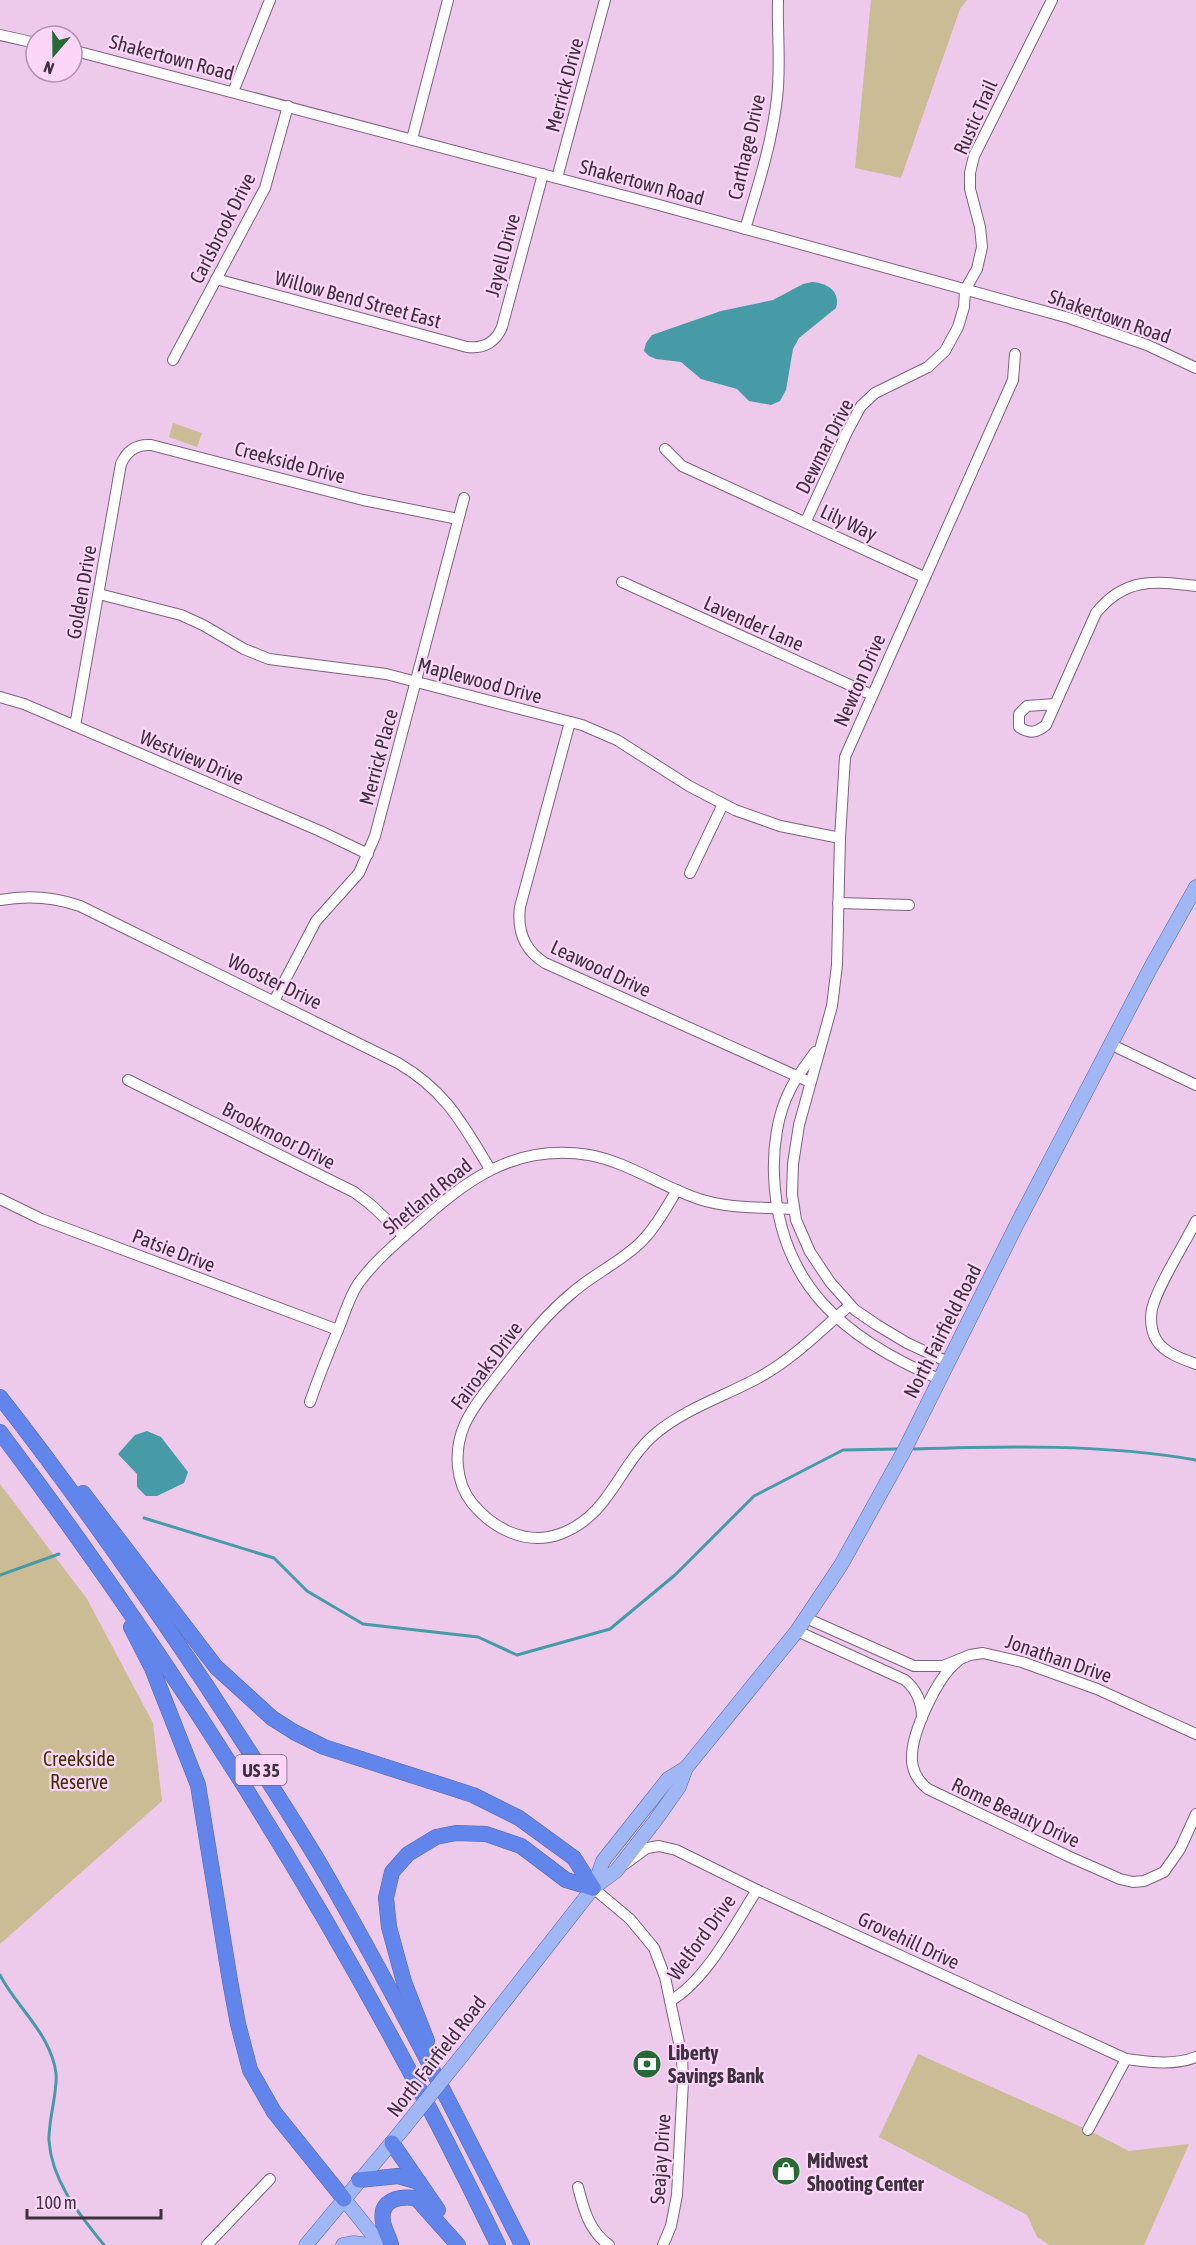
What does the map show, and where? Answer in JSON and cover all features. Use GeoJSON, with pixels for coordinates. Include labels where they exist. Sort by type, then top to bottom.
{"type":"FeatureCollection","features":[{"type":"Feature","properties":{"kind":"highway","name":"US 35"},"geometry":{"type":"LineString","coordinates":[[0,1397],[142,1588],[234,1727],[319,1863],[390,1989],[522,2245]]}},
{"type":"Feature","properties":{"kind":"highway","name":"US 35"},"geometry":{"type":"LineString","coordinates":[[0,1432],[135,1617],[288,1855],[360,1980],[498,2245]]}},
{"type":"Feature","properties":{"kind":"highway"},"geometry":{"type":"LineString","coordinates":[[36,1443],[94,1504],[216,1667],[265,1712],[294,1732],[324,1747],[473,1795],[519,1818],[574,1858],[593,1888]]}},
{"type":"Feature","properties":{"kind":"highway"},"geometry":{"type":"LineString","coordinates":[[91,1556],[152,1668],[198,1785],[230,1981],[250,2070],[274,2112],[344,2199]]}},
{"type":"Feature","properties":{"kind":"highway"},"geometry":{"type":"LineString","coordinates":[[456,2115],[404,1982],[389,1927],[386,1898],[392,1872],[408,1854],[436,1836],[456,1833],[486,1834],[521,1846],[566,1880],[593,1888]]}},
{"type":"Feature","properties":{"kind":"highway"},"geometry":{"type":"LineString","coordinates":[[392,2143],[460,2245]]}},
{"type":"Feature","properties":{"kind":"highway"},"geometry":{"type":"LineString","coordinates":[[359,2180],[398,2176],[419,2182]]}},
{"type":"Feature","properties":{"kind":"highway"},"geometry":{"type":"LineString","coordinates":[[391,2245],[383,2222],[383,2211],[390,2201],[402,2197],[416,2198],[460,2245]]}},
{"type":"Feature","properties":{"kind":"main road","name":"North Fairfield Road"},"geometry":{"type":"LineString","coordinates":[[306,2245],[392,2143],[593,1888],[616,1871],[679,1787],[686,1768],[806,1618],[860,1531],[904,1451],[939,1378],[1151,967],[1194,893]]}},
{"type":"Feature","properties":{"kind":"main road","name":"North Fairfield Road"},"geometry":{"type":"LineString","coordinates":[[593,1888],[603,1861],[668,1779],[686,1768]]}},
{"type":"Feature","properties":{"kind":"main road"},"geometry":{"type":"LineString","coordinates":[[344,2199],[381,2245]]}},
{"type":"Feature","properties":{"kind":"main road"},"geometry":{"type":"LineString","coordinates":[[343,2245],[354,2243],[369,2245]]}},
{"type":"Feature","properties":{"kind":"street"},"geometry":{"type":"LineString","coordinates":[[233,92],[270,0]]}},
{"type":"Feature","properties":{"kind":"street"},"geometry":{"type":"LineString","coordinates":[[411,139],[448,0]]}},
{"type":"Feature","properties":{"kind":"street","name":"Merrick Drive"},"geometry":{"type":"LineString","coordinates":[[557,178],[605,0]]}},
{"type":"Feature","properties":{"kind":"street","name":"Carthage Drive"},"geometry":{"type":"LineString","coordinates":[[746,229],[770,139],[777,96],[778,0]]}},
{"type":"Feature","properties":{"kind":"street","name":"Rustic Trail"},"geometry":{"type":"LineString","coordinates":[[966,290],[977,269],[982,247],[980,227],[970,189],[970,173],[974,156],[1052,0]]}},
{"type":"Feature","properties":{"kind":"street"},"geometry":{"type":"LineString","coordinates":[[0,35],[24,40]]}},
{"type":"Feature","properties":{"kind":"street","name":"Shakertown Road"},"geometry":{"type":"LineString","coordinates":[[84,53],[543,174],[1062,316],[1113,332],[1196,368]]}},
{"type":"Feature","properties":{"kind":"street","name":"Carlsbrook Drive"},"geometry":{"type":"LineString","coordinates":[[173,360],[265,188],[288,106]]}},
{"type":"Feature","properties":{"kind":"street","name":"Jayell Drive"},"geometry":{"type":"LineString","coordinates":[[490,342],[502,327],[543,174]]}},
{"type":"Feature","properties":{"kind":"street","name":"Willow Bend Street East"},"geometry":{"type":"LineString","coordinates":[[216,279],[467,347],[479,347],[490,342]]}},
{"type":"Feature","properties":{"kind":"street","name":"Dewmar Drive"},"geometry":{"type":"LineString","coordinates":[[806,521],[861,406],[875,393],[928,367],[945,351],[958,327],[966,290]]}},
{"type":"Feature","properties":{"kind":"street","name":"Newton Drive"},"geometry":{"type":"LineString","coordinates":[[948,1362],[907,1343],[877,1325],[850,1305],[830,1282],[810,1252],[800,1231],[794,1209],[792,1179],[794,1148],[832,1006],[837,965],[840,838],[845,757],[1013,380],[1016,354]]}},
{"type":"Feature","properties":{"kind":"street","name":"Creekside Drive"},"geometry":{"type":"LineString","coordinates":[[121,464],[125,455],[132,448],[151,445],[363,500],[458,519]]}},
{"type":"Feature","properties":{"kind":"street","name":"Lily Way"},"geometry":{"type":"LineString","coordinates":[[665,449],[682,465],[924,577]]}},
{"type":"Feature","properties":{"kind":"street","name":"Golden Drive"},"geometry":{"type":"LineString","coordinates":[[75,726],[121,464]]}},
{"type":"Feature","properties":{"kind":"street","name":"Merrick Place"},"geometry":{"type":"LineString","coordinates":[[274,1001],[316,921],[359,873],[368,854],[386,797],[464,498]]}},
{"type":"Feature","properties":{"kind":"street"},"geometry":{"type":"LineString","coordinates":[[1055,704],[1096,613],[1107,600],[1139,583],[1157,581],[1196,586]]}},
{"type":"Feature","properties":{"kind":"street","name":"Lavender Lane"},"geometry":{"type":"LineString","coordinates":[[622,582],[872,695]]}},
{"type":"Feature","properties":{"kind":"street","name":"Maplewood Drive"},"geometry":{"type":"LineString","coordinates":[[99,594],[181,615],[244,649],[269,659],[386,674],[570,722],[617,740],[689,786],[723,804],[780,826],[840,838]]}},
{"type":"Feature","properties":{"kind":"street","name":"Westview Drive"},"geometry":{"type":"LineString","coordinates":[[0,697],[24,704],[320,831],[368,854]]}},
{"type":"Feature","properties":{"kind":"street","name":"Leawood Drive"},"geometry":{"type":"LineString","coordinates":[[570,722],[520,907],[519,930],[526,945],[534,956],[545,963],[810,1082]]}},
{"type":"Feature","properties":{"kind":"street"},"geometry":{"type":"LineString","coordinates":[[690,873],[723,804]]}},
{"type":"Feature","properties":{"kind":"street","name":"Wooster Drive"},"geometry":{"type":"LineString","coordinates":[[0,900],[35,897],[80,906],[398,1063],[441,1094],[461,1120],[490,1169]]}},
{"type":"Feature","properties":{"kind":"street"},"geometry":{"type":"LineString","coordinates":[[838,903],[909,906]]}},
{"type":"Feature","properties":{"kind":"street","name":"Newton Drive"},"geometry":{"type":"LineString","coordinates":[[822,1041],[789,1091],[776,1138],[773,1166],[776,1208],[785,1239],[798,1268],[815,1294],[836,1317],[856,1334],[888,1354],[939,1378]]}},
{"type":"Feature","properties":{"kind":"street"},"geometry":{"type":"LineString","coordinates":[[1112,1045],[1196,1085]]}},
{"type":"Feature","properties":{"kind":"street","name":"Brookmoor Drive"},"geometry":{"type":"LineString","coordinates":[[128,1080],[354,1192],[404,1236]]}},
{"type":"Feature","properties":{"kind":"street","name":"Shetland Road"},"geometry":{"type":"LineString","coordinates":[[310,1402],[357,1285],[381,1258],[451,1194],[490,1169],[511,1161],[546,1154],[579,1154],[608,1160],[708,1201],[794,1209]]}},
{"type":"Feature","properties":{"kind":"street","name":"Fairoaks Drive"},"geometry":{"type":"LineString","coordinates":[[677,1190],[659,1220],[640,1243],[571,1293],[535,1329],[469,1415],[458,1446],[459,1474],[470,1501],[492,1523],[511,1533],[535,1538],[555,1536],[584,1522],[600,1508],[637,1454],[656,1433],[699,1405],[748,1383],[781,1364],[798,1352],[850,1305]]}},
{"type":"Feature","properties":{"kind":"street","name":"Patsie Drive"},"geometry":{"type":"LineString","coordinates":[[0,1199],[41,1219],[338,1330]]}},
{"type":"Feature","properties":{"kind":"street"},"geometry":{"type":"LineString","coordinates":[[1196,1221],[1152,1309],[1153,1333],[1158,1343],[1169,1352],[1196,1364]]}},
{"type":"Feature","properties":{"kind":"street","name":"Jonathan Drive"},"geometry":{"type":"LineString","coordinates":[[806,1618],[914,1666],[932,1667],[983,1653],[1022,1662],[1097,1689],[1196,1734]]}},
{"type":"Feature","properties":{"kind":"street"},"geometry":{"type":"LineString","coordinates":[[797,1631],[905,1680],[914,1688],[919,1699],[922,1711],[921,1723]]}},
{"type":"Feature","properties":{"kind":"street","name":"Rome Beauty Drive"},"geometry":{"type":"LineString","coordinates":[[958,1661],[942,1678],[921,1723],[913,1748],[912,1761],[917,1777],[928,1789],[1070,1857],[1127,1881],[1144,1881],[1164,1872],[1180,1849],[1196,1814]]}},
{"type":"Feature","properties":{"kind":"street","name":"Grovehill Drive"},"geometry":{"type":"LineString","coordinates":[[616,1871],[647,1848],[659,1846],[676,1850],[757,1890],[1126,2059],[1153,2063],[1186,2061],[1196,2057]]}},
{"type":"Feature","properties":{"kind":"street","name":"Seajay Drive"},"geometry":{"type":"LineString","coordinates":[[593,1888],[618,1908],[645,1935],[661,1964],[682,2057],[683,2081],[677,2195],[671,2226],[663,2245]]}},
{"type":"Feature","properties":{"kind":"street","name":"Welford Drive"},"geometry":{"type":"LineString","coordinates":[[670,2001],[685,1993],[700,1975],[757,1890]]}},
{"type":"Feature","properties":{"kind":"street"},"geometry":{"type":"LineString","coordinates":[[1088,2130],[1126,2059]]}},
{"type":"Feature","properties":{"kind":"street"},"geometry":{"type":"LineString","coordinates":[[207,2245],[270,2179]]}},
{"type":"Feature","properties":{"kind":"street"},"geometry":{"type":"LineString","coordinates":[[578,2187],[592,2228],[609,2245]]}},
{"type":"Feature","properties":{"kind":"green space"},"geometry":{"type":"Polygon","coordinates":[[[871,0],[967,0],[960,9],[901,178],[855,168],[871,0]]]}},
{"type":"Feature","properties":{"kind":"green space"},"geometry":{"type":"Polygon","coordinates":[[[173,423],[202,433],[197,447],[169,437],[173,423]]]}},
{"type":"Feature","properties":{"kind":"green space","name":"Creekside Reserve"},"geometry":{"type":"Polygon","coordinates":[[[0,1484],[87,1599],[153,1723],[162,1801],[0,1944],[0,1484]]]}},
{"type":"Feature","properties":{"kind":"green space"},"geometry":{"type":"Polygon","coordinates":[[[918,2054],[1088,2130],[1129,2151],[1189,2144],[1144,2245],[1049,2245],[1037,2237],[1027,2215],[879,2137],[918,2054]]]}},
{"type":"Feature","properties":{"kind":"shaded area"},"geometry":{"type":"Polygon","coordinates":[[[812,282],[832,289],[836,297],[836,308],[799,338],[793,349],[786,390],[780,401],[771,405],[749,401],[737,389],[701,379],[681,362],[656,359],[644,351],[652,335],[721,311],[773,300],[803,284],[812,282]]]}},
{"type":"Feature","properties":{"kind":"shaded area"},"geometry":{"type":"Polygon","coordinates":[[[147,1431],[161,1437],[188,1472],[184,1483],[157,1496],[146,1496],[137,1487],[137,1474],[118,1454],[135,1435],[147,1431]]]}},
{"type":"Feature","properties":{"kind":"waterway"},"geometry":{"type":"LineString","coordinates":[[914,1449],[1020,1447],[1091,1449],[1196,1460]]}},
{"type":"Feature","properties":{"kind":"waterway"},"geometry":{"type":"LineString","coordinates":[[144,1518],[274,1558],[307,1591],[363,1624],[478,1637],[517,1655],[610,1629],[675,1575],[754,1496],[843,1450],[896,1449]]}},
{"type":"Feature","properties":{"kind":"waterway"},"geometry":{"type":"LineString","coordinates":[[0,1575],[59,1554]]}},
{"type":"Feature","properties":{"kind":"waterway"},"geometry":{"type":"LineString","coordinates":[[0,1975],[48,2046],[56,2073],[49,2133],[51,2156],[61,2184],[104,2245]]}},
{"type":"Feature","properties":{"kind":"place","name":"Liberty Savings Bank"},"geometry":{"type":"Point","coordinates":[647,2064]}},
{"type":"Feature","properties":{"kind":"place","name":"Midwest Shooting Center"},"geometry":{"type":"Point","coordinates":[786,2171]}}]}
